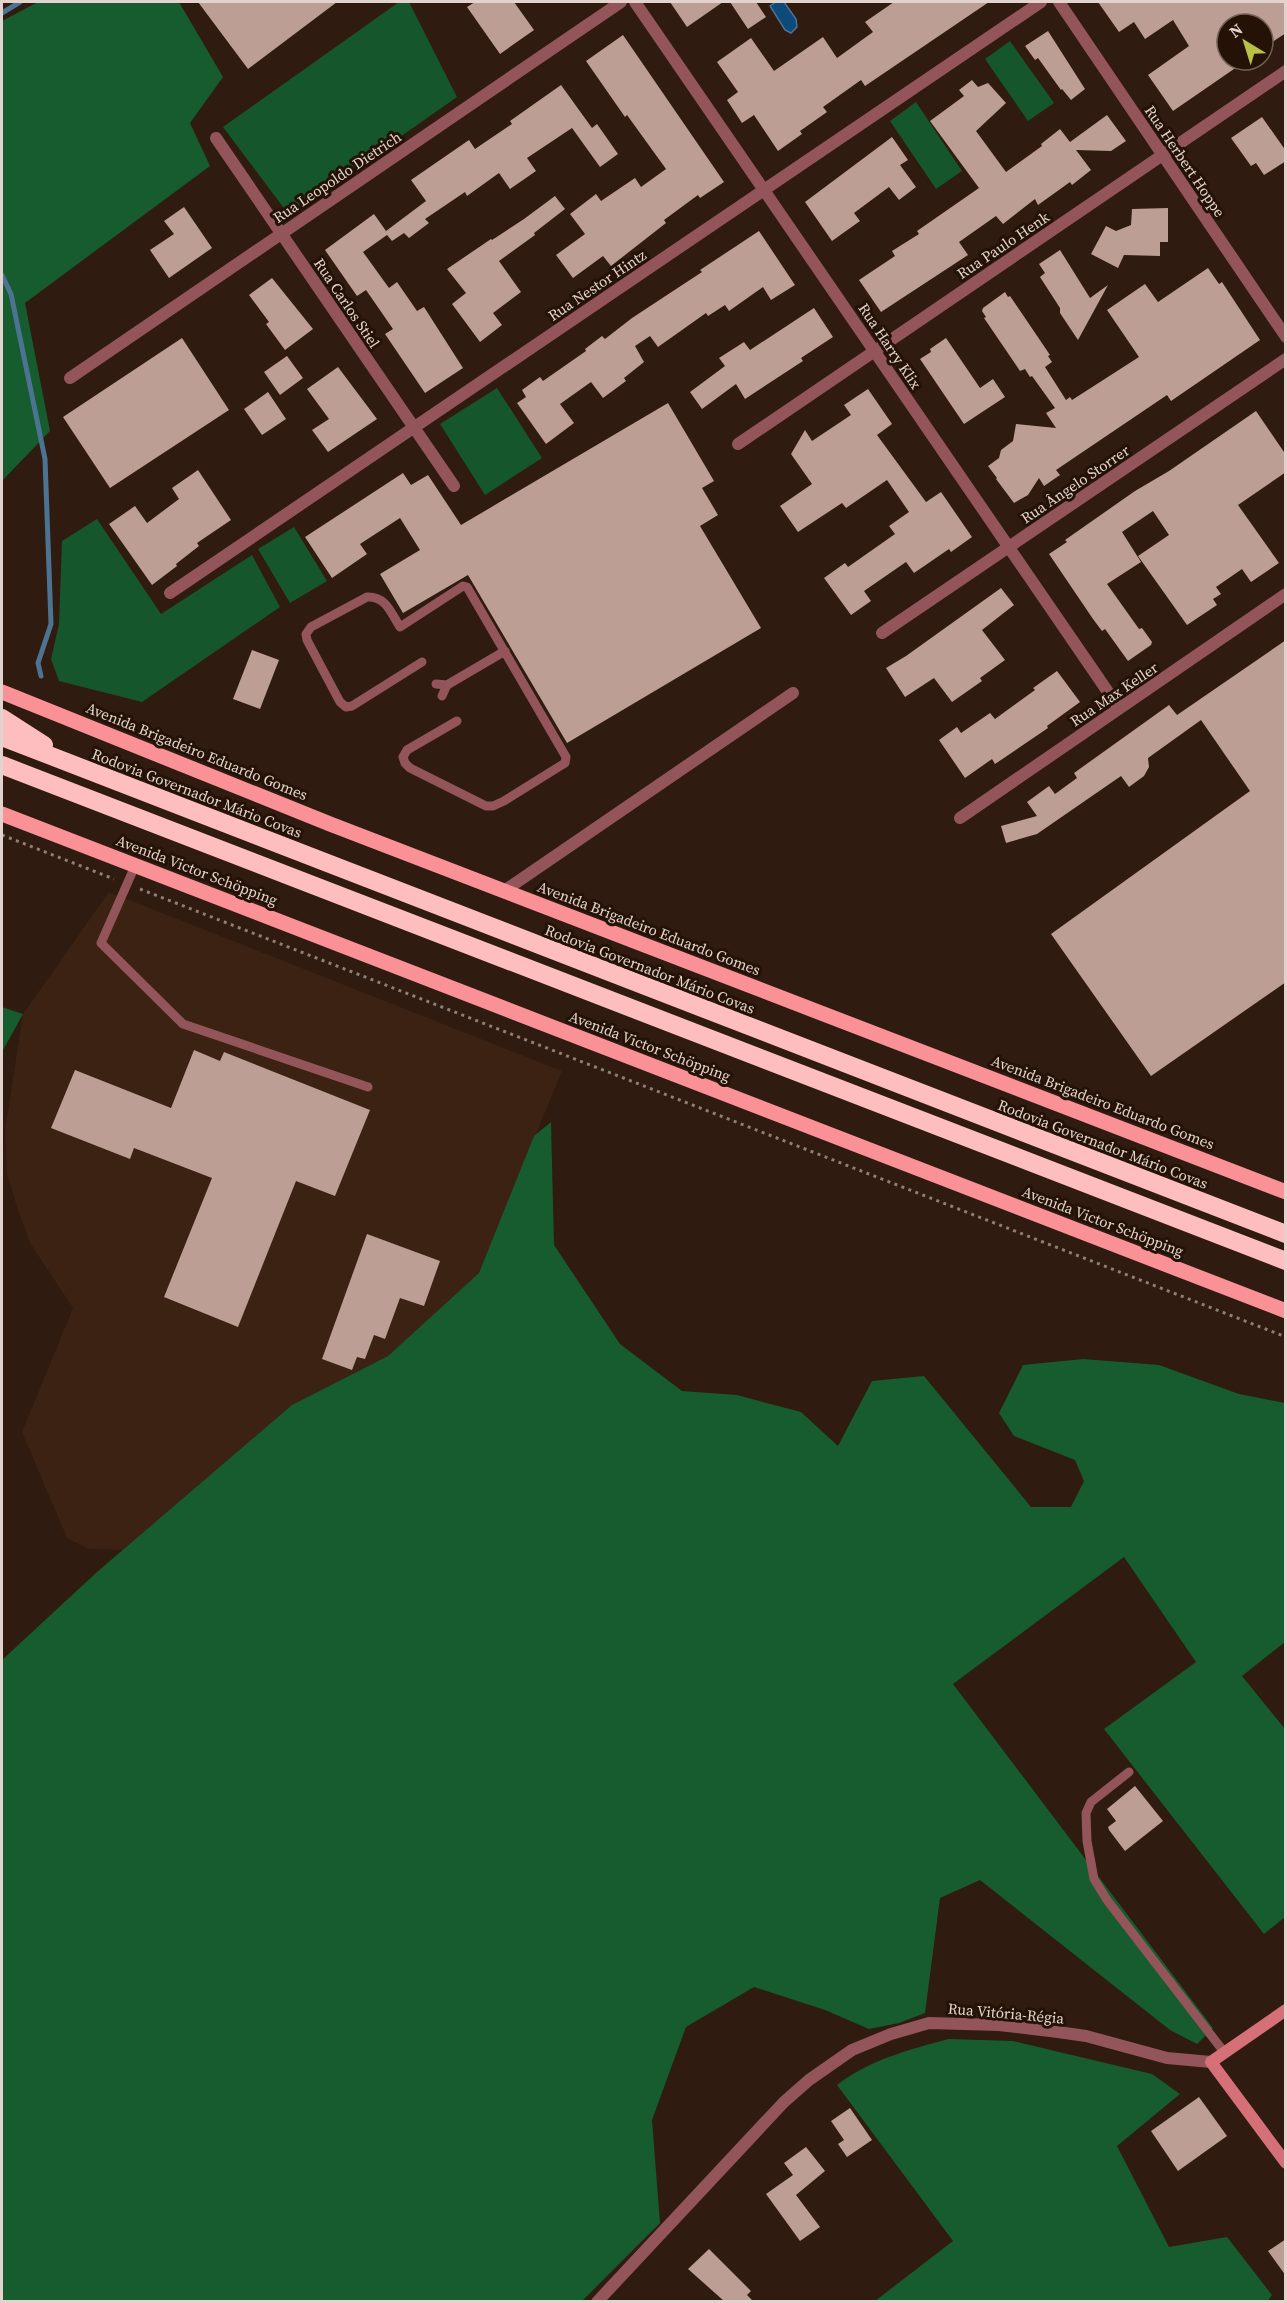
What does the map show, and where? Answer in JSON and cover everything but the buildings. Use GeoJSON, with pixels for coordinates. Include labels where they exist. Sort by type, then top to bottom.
{"type":"FeatureCollection","features":[{"type":"Feature","properties":{"kind":"highway"},"geometry":{"type":"LineString","coordinates":[[2,718],[82,768]]}},
{"type":"Feature","properties":{"kind":"highway","name":"Rodovia Governador Mário Covas"},"geometry":{"type":"LineString","coordinates":[[2,737],[1286,1234]]}},
{"type":"Feature","properties":{"kind":"highway"},"geometry":{"type":"LineString","coordinates":[[2,765],[1286,1261]]}},
{"type":"Feature","properties":{"kind":"highway"},"geometry":{"type":"LineString","coordinates":[[2,778],[56,787]]}},
{"type":"Feature","properties":{"kind":"main road","name":"Avenida Brigadeiro Eduardo Gomes"},"geometry":{"type":"LineString","coordinates":[[2,692],[504,891],[1286,1192]]}},
{"type":"Feature","properties":{"kind":"main road","name":"Avenida Victor Schöpping"},"geometry":{"type":"LineString","coordinates":[[2,814],[1286,1311]]}},
{"type":"Feature","properties":{"kind":"street","name":"Rua Leopoldo Dietrich"},"geometry":{"type":"LineString","coordinates":[[70,378],[621,2]]}},
{"type":"Feature","properties":{"kind":"street","name":"Rua Harry Klix"},"geometry":{"type":"LineString","coordinates":[[635,2],[1119,708]]}},
{"type":"Feature","properties":{"kind":"street","name":"Rua Nestor Hintz"},"geometry":{"type":"LineString","coordinates":[[170,593],[1041,2]]}},
{"type":"Feature","properties":{"kind":"street","name":"Rua Herbert Hoppe"},"geometry":{"type":"LineString","coordinates":[[1059,2],[1286,337]]}},
{"type":"Feature","properties":{"kind":"street","name":"Rua Paulo Henk"},"geometry":{"type":"LineString","coordinates":[[738,444],[1286,71]]}},
{"type":"Feature","properties":{"kind":"street","name":"Rua Carlos Stiel"},"geometry":{"type":"LineString","coordinates":[[216,138],[454,486]]}},
{"type":"Feature","properties":{"kind":"street","name":"Rua Ângelo Storrer"},"geometry":{"type":"LineString","coordinates":[[882,633],[1286,359]]}},
{"type":"Feature","properties":{"kind":"street","name":"Rua Max Keller"},"geometry":{"type":"LineString","coordinates":[[960,818],[1286,594]]}},
{"type":"Feature","properties":{"kind":"street"},"geometry":{"type":"LineString","coordinates":[[504,891],[793,693]]}},
{"type":"Feature","properties":{"kind":"street"},"geometry":{"type":"LineString","coordinates":[[1286,2010],[1210,2062],[1286,2163]]}},
{"type":"Feature","properties":{"kind":"street","name":"Rua Vitória-Régia"},"geometry":{"type":"LineString","coordinates":[[597,2301],[801,2087],[852,2050],[891,2034],[929,2023],[999,2025],[1086,2036],[1167,2058],[1210,2062]]}},
{"type":"Feature","properties":{"kind":"lane"},"geometry":{"type":"LineString","coordinates":[[422,662],[352,706],[346,707],[340,702],[306,640],[306,634],[311,627],[367,597],[375,596],[382,599],[400,627],[463,586],[471,591],[566,757],[565,763],[504,801],[493,806],[486,806],[405,764],[403,757],[407,750],[457,721]]}},
{"type":"Feature","properties":{"kind":"lane"},"geometry":{"type":"LineString","coordinates":[[442,696],[447,686],[505,651]]}},
{"type":"Feature","properties":{"kind":"lane"},"geometry":{"type":"LineString","coordinates":[[436,684],[447,686]]}},
{"type":"Feature","properties":{"kind":"lane"},"geometry":{"type":"LineString","coordinates":[[135,866],[101,943],[183,1024],[368,1087]]}},
{"type":"Feature","properties":{"kind":"lane"},"geometry":{"type":"LineString","coordinates":[[1129,1772],[1090,1802],[1086,1813],[1087,1841],[1094,1879],[1107,1900],[1224,2052]]}},
{"type":"Feature","properties":{"kind":"path"},"geometry":{"type":"LineString","coordinates":[[2,835],[1286,1337]]}},
{"type":"Feature","properties":{"kind":"shaded area"},"geometry":{"type":"Polygon","coordinates":[[[109,892],[562,1071],[479,1273],[388,1356],[292,1405],[123,1550],[89,1549],[67,1538],[22,1432],[73,1308],[30,1243],[7,1174],[5,1130],[23,1014],[109,892]]]}},
{"type":"Feature","properties":{"kind":"green space"},"geometry":{"type":"Polygon","coordinates":[[[38,2],[179,2],[223,77],[190,123],[210,166],[25,303],[50,431],[2,481],[2,21],[38,2]]]}},
{"type":"Feature","properties":{"kind":"green space"},"geometry":{"type":"Polygon","coordinates":[[[399,2],[409,2],[457,97],[289,215],[223,127],[399,2]]]}},
{"type":"Feature","properties":{"kind":"green space"},"geometry":{"type":"Polygon","coordinates":[[[1010,41],[1054,103],[1028,121],[985,59],[1010,41]]]}},
{"type":"Feature","properties":{"kind":"green space"},"geometry":{"type":"Polygon","coordinates":[[[916,102],[962,171],[936,189],[890,121],[916,102]]]}},
{"type":"Feature","properties":{"kind":"green space"},"geometry":{"type":"Polygon","coordinates":[[[497,388],[542,458],[485,495],[440,424],[497,388]]]}},
{"type":"Feature","properties":{"kind":"green space"},"geometry":{"type":"Polygon","coordinates":[[[97,519],[161,614],[252,555],[280,607],[142,702],[59,681],[51,659],[59,624],[62,541],[97,519]]]}},
{"type":"Feature","properties":{"kind":"green space"},"geometry":{"type":"Polygon","coordinates":[[[294,527],[327,581],[290,603],[258,549],[294,527]]]}},
{"type":"Feature","properties":{"kind":"green space"},"geometry":{"type":"Polygon","coordinates":[[[2,1007],[23,1014],[2,1052],[2,1007]]]}},
{"type":"Feature","properties":{"kind":"green space"},"geometry":{"type":"Polygon","coordinates":[[[551,1122],[554,1245],[620,1344],[682,1391],[737,1395],[801,1412],[838,1446],[872,1381],[924,1376],[1031,1507],[1071,1507],[1084,1481],[1075,1460],[1014,1436],[999,1413],[1023,1365],[1083,1359],[1159,1365],[1239,1394],[1285,1403],[1285,1642],[1242,1676],[1285,1729],[1285,1917],[1264,1934],[1104,1729],[1196,1662],[1124,1557],[953,1684],[1213,2028],[1197,2044],[1170,2030],[980,1880],[940,1898],[925,2013],[899,2023],[869,2029],[825,2010],[754,1987],[686,2027],[652,2120],[660,2223],[582,2301],[2,2302],[2,1660],[97,1572],[292,1405],[388,1356],[479,1273],[534,1136],[551,1122]]]}},
{"type":"Feature","properties":{"kind":"green space"},"geometry":{"type":"Polygon","coordinates":[[[949,2039],[1013,2041],[1152,2074],[1180,2094],[1117,2146],[1169,2247],[1227,2237],[1272,2295],[1267,2302],[875,2301],[953,2241],[837,2085],[877,2062],[949,2039]]]}},
{"type":"Feature","properties":{"kind":"water"},"geometry":{"type":"Polygon","coordinates":[[[776,2],[784,2],[796,19],[797,27],[791,33],[785,30],[770,6],[776,2]]]}},
{"type":"Feature","properties":{"kind":"waterway"},"geometry":{"type":"LineString","coordinates":[[2,13],[20,2]]}},
{"type":"Feature","properties":{"kind":"waterway"},"geometry":{"type":"LineString","coordinates":[[2,275],[11,294],[45,459],[51,624],[38,663],[41,676]]}}]}
